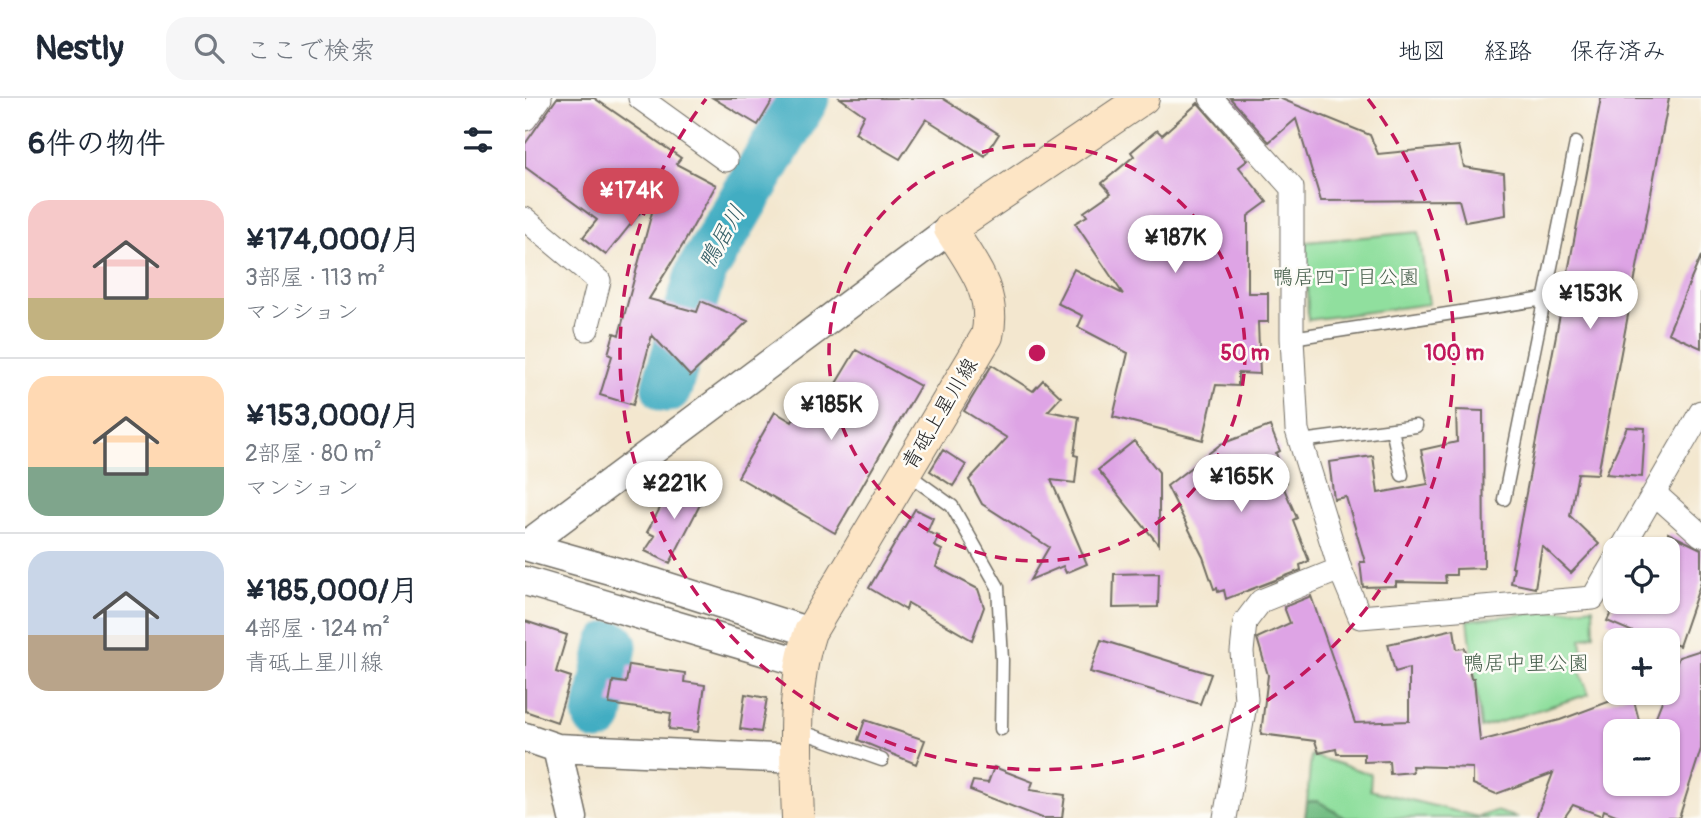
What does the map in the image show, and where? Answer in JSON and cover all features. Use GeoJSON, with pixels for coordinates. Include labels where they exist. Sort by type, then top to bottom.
{"type":"FeatureCollection","features":[{"type":"Feature","properties":{"kind":"main road"},"geometry":{"type":"LineString","coordinates":[[950,229],[1143,98]]}},
{"type":"Feature","properties":{"kind":"main road","name":"青砥上星川線"},"geometry":{"type":"LineString","coordinates":[[798,818],[800,662],[810,632],[987,336],[992,316],[986,287],[950,229]]}},
{"type":"Feature","properties":{"kind":"street"},"geometry":{"type":"LineString","coordinates":[[525,119],[540,98]]}},
{"type":"Feature","properties":{"kind":"street"},"geometry":{"type":"LineString","coordinates":[[640,98],[726,160]]}},
{"type":"Feature","properties":{"kind":"street"},"geometry":{"type":"LineString","coordinates":[[1211,98],[1291,188],[1292,338],[1297,430],[1340,569],[1360,617],[1594,598],[1603,582]]}},
{"type":"Feature","properties":{"kind":"street"},"geometry":{"type":"LineString","coordinates":[[525,219],[599,281],[587,329]]}},
{"type":"Feature","properties":{"kind":"street"},"geometry":{"type":"LineString","coordinates":[[525,546],[950,229]]}},
{"type":"Feature","properties":{"kind":"street"},"geometry":{"type":"LineString","coordinates":[[1629,537],[1701,412]]}},
{"type":"Feature","properties":{"kind":"street"},"geometry":{"type":"LineString","coordinates":[[1654,493],[1701,534]]}},
{"type":"Feature","properties":{"kind":"street"},"geometry":{"type":"LineString","coordinates":[[525,546],[656,583],[810,632]]}},
{"type":"Feature","properties":{"kind":"street"},"geometry":{"type":"LineString","coordinates":[[1225,818],[1246,699],[1242,652],[1245,622],[1261,601],[1340,569]]}},
{"type":"Feature","properties":{"kind":"street"},"geometry":{"type":"LineString","coordinates":[[525,581],[800,662]]}},
{"type":"Feature","properties":{"kind":"street"},"geometry":{"type":"LineString","coordinates":[[525,737],[557,748],[797,745]]}},
{"type":"Feature","properties":{"kind":"street"},"geometry":{"type":"LineString","coordinates":[[557,748],[573,818]]}},
{"type":"Feature","properties":{"kind":"lane"},"geometry":{"type":"LineString","coordinates":[[1504,499],[1576,143]]}},
{"type":"Feature","properties":{"kind":"lane"},"geometry":{"type":"LineString","coordinates":[[1292,338],[1544,299]]}},
{"type":"Feature","properties":{"kind":"lane"},"geometry":{"type":"LineString","coordinates":[[1301,441],[1416,426]]}},
{"type":"Feature","properties":{"kind":"lane"},"geometry":{"type":"LineString","coordinates":[[1392,429],[1402,475]]}},
{"type":"Feature","properties":{"kind":"lane"},"geometry":{"type":"LineString","coordinates":[[904,472],[951,506],[998,587],[1002,660],[1001,729]]}},
{"type":"Feature","properties":{"kind":"lane"},"geometry":{"type":"LineString","coordinates":[[797,745],[883,760]]}},
{"type":"Feature","properties":{"kind":"green space","name":"鴨居四丁目公園"},"geometry":{"type":"Polygon","coordinates":[[[1419,232],[1429,304],[1308,320],[1306,242],[1419,232]]]}},
{"type":"Feature","properties":{"kind":"green space","name":"鴨居中里公園"},"geometry":{"type":"Polygon","coordinates":[[[1593,607],[1594,634],[1581,639],[1583,655],[1575,658],[1589,694],[1481,728],[1468,620],[1593,607]]]}},
{"type":"Feature","properties":{"kind":"green space"},"geometry":{"type":"Polygon","coordinates":[[[1311,755],[1371,774],[1370,790],[1478,817],[1495,811],[1519,818],[1345,818],[1318,801],[1307,802],[1311,755]]]}},
{"type":"Feature","properties":{"kind":"green space"},"geometry":{"type":"Polygon","coordinates":[[[1318,801],[1345,818],[1305,818],[1307,802],[1318,801]]]}},
{"type":"Feature","properties":{"kind":"building"},"geometry":{"type":"Polygon","coordinates":[[[557,98],[594,98],[681,158],[676,164],[716,185],[649,299],[697,312],[701,301],[748,321],[690,376],[652,335],[633,405],[600,395],[612,356],[608,354],[614,333],[619,335],[658,190],[606,255],[583,237],[597,220],[525,167],[525,144],[557,98]]]}},
{"type":"Feature","properties":{"kind":"building"},"geometry":{"type":"Polygon","coordinates":[[[713,98],[774,98],[758,125],[713,98]]]}},
{"type":"Feature","properties":{"kind":"building"},"geometry":{"type":"Polygon","coordinates":[[[840,98],[942,98],[999,134],[985,156],[926,119],[900,159],[855,133],[864,115],[840,98]]]}},
{"type":"Feature","properties":{"kind":"building"},"geometry":{"type":"Polygon","coordinates":[[[1230,98],[1279,98],[1370,135],[1378,154],[1459,146],[1464,167],[1504,173],[1506,215],[1465,222],[1459,200],[1321,201],[1296,119],[1269,142],[1230,98]]]}},
{"type":"Feature","properties":{"kind":"building"},"geometry":{"type":"Polygon","coordinates":[[[1601,98],[1669,98],[1598,474],[1578,473],[1570,516],[1599,544],[1571,573],[1542,546],[1535,588],[1511,583],[1512,567],[1601,98]]]}},
{"type":"Feature","properties":{"kind":"building"},"geometry":{"type":"Polygon","coordinates":[[[1198,103],[1248,160],[1239,167],[1267,202],[1248,216],[1248,293],[1268,293],[1268,322],[1258,322],[1260,374],[1238,373],[1238,386],[1216,385],[1203,440],[1113,417],[1128,353],[1078,327],[1083,316],[1057,303],[1074,269],[1123,294],[1075,223],[1087,216],[1084,212],[1111,193],[1102,183],[1134,156],[1131,152],[1157,130],[1162,135],[1198,103]]]}},
{"type":"Feature","properties":{"kind":"building"},"geometry":{"type":"Polygon","coordinates":[[[1701,256],[1701,348],[1668,333],[1701,256]]]}},
{"type":"Feature","properties":{"kind":"building"},"geometry":{"type":"Polygon","coordinates":[[[856,350],[920,386],[835,533],[738,477],[775,412],[792,422],[813,386],[829,395],[856,350]]]}},
{"type":"Feature","properties":{"kind":"building"},"geometry":{"type":"Polygon","coordinates":[[[992,365],[1033,391],[1043,380],[1061,397],[1048,411],[1079,417],[1074,455],[1078,456],[1075,483],[1051,480],[1087,564],[1066,573],[1063,566],[1030,580],[1049,547],[982,504],[969,480],[1007,438],[964,411],[992,365]]]}},
{"type":"Feature","properties":{"kind":"building"},"geometry":{"type":"Polygon","coordinates":[[[1456,410],[1483,411],[1484,568],[1456,569],[1456,575],[1445,575],[1446,583],[1396,582],[1396,586],[1363,587],[1360,562],[1365,562],[1346,497],[1334,499],[1329,462],[1373,456],[1378,493],[1428,484],[1421,450],[1457,442],[1456,410]]]}},
{"type":"Feature","properties":{"kind":"building"},"geometry":{"type":"Polygon","coordinates":[[[1270,426],[1280,451],[1276,453],[1286,483],[1282,484],[1297,518],[1293,520],[1309,561],[1300,565],[1301,570],[1226,599],[1224,590],[1218,592],[1217,588],[1214,589],[1203,557],[1167,486],[1221,444],[1270,426]]]}},
{"type":"Feature","properties":{"kind":"building"},"geometry":{"type":"Polygon","coordinates":[[[1627,427],[1645,428],[1642,477],[1606,474],[1627,427]]]}},
{"type":"Feature","properties":{"kind":"building"},"geometry":{"type":"Polygon","coordinates":[[[1134,441],[1159,472],[1159,545],[1098,470],[1134,441]]]}},
{"type":"Feature","properties":{"kind":"building"},"geometry":{"type":"Polygon","coordinates":[[[943,450],[966,465],[953,486],[930,471],[943,450]]]}},
{"type":"Feature","properties":{"kind":"building"},"geometry":{"type":"Polygon","coordinates":[[[680,481],[706,493],[670,563],[645,551],[655,536],[647,532],[665,499],[671,502],[680,481]]]}},
{"type":"Feature","properties":{"kind":"building"},"geometry":{"type":"Polygon","coordinates":[[[915,509],[933,518],[927,532],[939,536],[934,546],[942,550],[936,567],[978,589],[984,607],[972,640],[908,603],[906,610],[869,588],[915,509]]]}},
{"type":"Feature","properties":{"kind":"building"},"geometry":{"type":"Polygon","coordinates":[[[1680,539],[1701,549],[1701,582],[1680,643],[1680,628],[1624,628],[1607,621],[1610,614],[1680,614],[1680,539]]]}},
{"type":"Feature","properties":{"kind":"building"},"geometry":{"type":"Polygon","coordinates":[[[1159,573],[1158,607],[1113,608],[1114,574],[1159,573]]]}},
{"type":"Feature","properties":{"kind":"building"},"geometry":{"type":"Polygon","coordinates":[[[1311,596],[1355,723],[1409,721],[1409,668],[1395,672],[1388,644],[1454,629],[1457,649],[1465,648],[1471,678],[1474,678],[1480,741],[1560,720],[1603,704],[1635,705],[1639,719],[1603,719],[1603,796],[1680,796],[1680,719],[1655,719],[1660,705],[1680,705],[1680,657],[1701,650],[1701,749],[1679,818],[1623,818],[1604,810],[1602,816],[1573,805],[1564,818],[1536,818],[1553,773],[1496,794],[1473,784],[1473,768],[1412,766],[1413,772],[1390,774],[1389,761],[1364,762],[1364,754],[1337,754],[1336,749],[1319,753],[1315,741],[1261,734],[1268,675],[1257,638],[1290,623],[1284,607],[1311,596]]]}},
{"type":"Feature","properties":{"kind":"building"},"geometry":{"type":"Polygon","coordinates":[[[525,621],[567,635],[556,672],[571,677],[557,722],[525,711],[525,621]]]}},
{"type":"Feature","properties":{"kind":"building"},"geometry":{"type":"Polygon","coordinates":[[[1101,640],[1211,674],[1200,704],[1090,672],[1101,640]]]}},
{"type":"Feature","properties":{"kind":"building"},"geometry":{"type":"Polygon","coordinates":[[[629,665],[685,673],[684,682],[705,685],[698,732],[669,729],[671,713],[609,704],[613,681],[626,683],[629,665]]]}},
{"type":"Feature","properties":{"kind":"building"},"geometry":{"type":"Polygon","coordinates":[[[745,694],[767,698],[761,732],[740,729],[745,694]]]}},
{"type":"Feature","properties":{"kind":"building"},"geometry":{"type":"Polygon","coordinates":[[[865,720],[925,740],[916,764],[858,740],[865,720]]]}},
{"type":"Feature","properties":{"kind":"building"},"geometry":{"type":"Polygon","coordinates":[[[994,767],[1033,782],[1030,790],[1065,795],[1062,818],[1042,818],[970,790],[973,781],[988,783],[994,767]]]}},
{"type":"Feature","properties":{"kind":"waterway","name":"鴨居川"},"geometry":{"type":"LineString","coordinates":[[667,387],[701,272],[804,98]]}},
{"type":"Feature","properties":{"kind":"waterway","name":"鴨居川"},"geometry":{"type":"LineString","coordinates":[[598,716],[612,646]]}}]}
